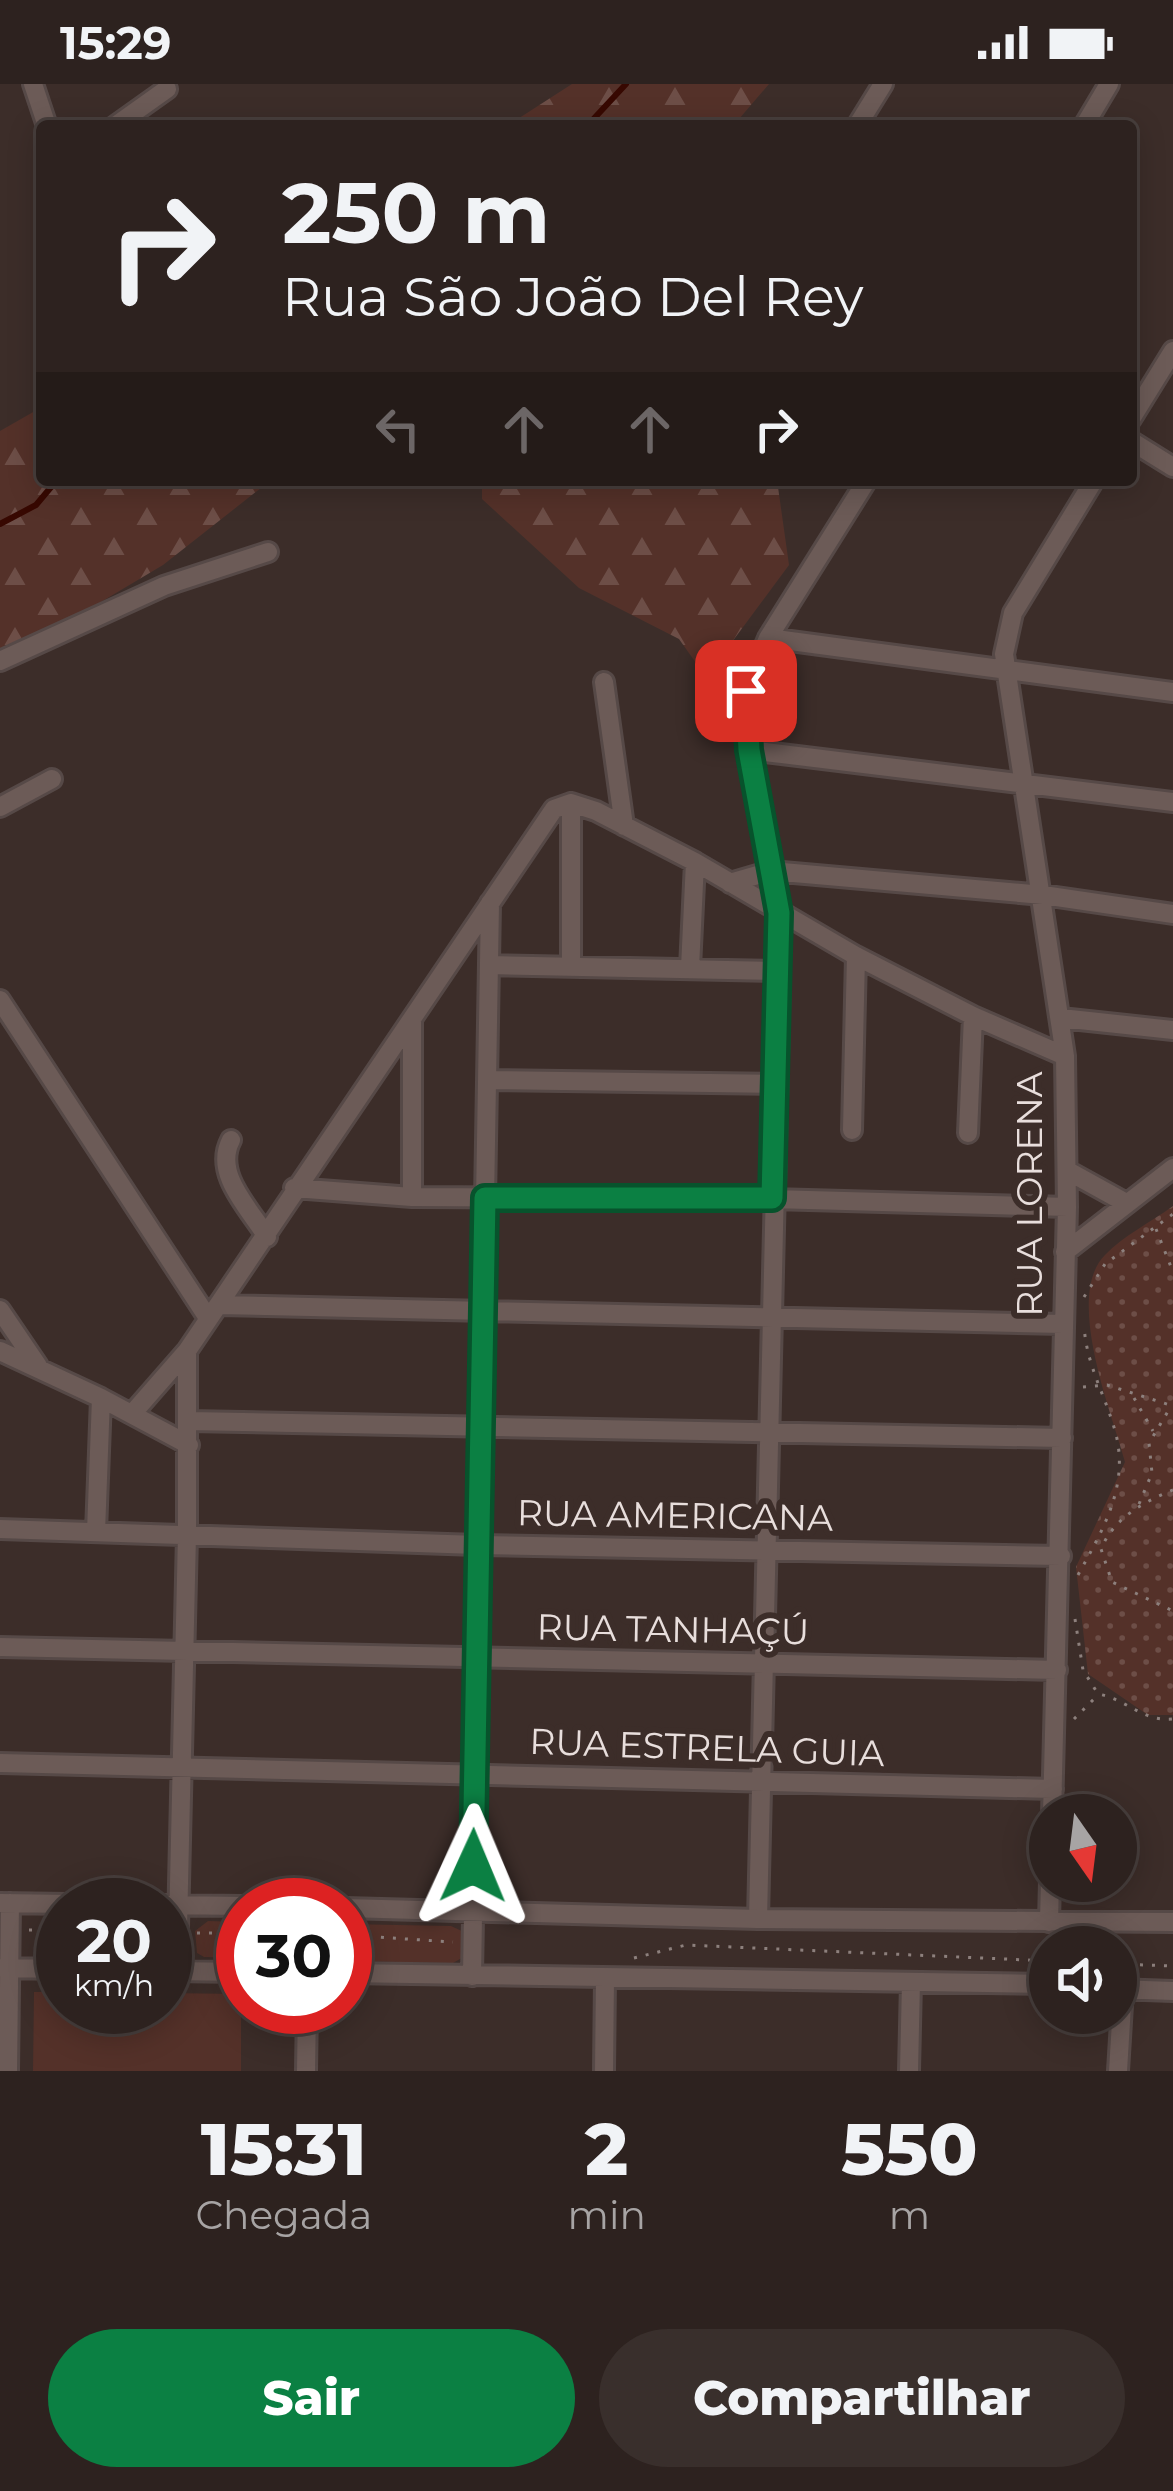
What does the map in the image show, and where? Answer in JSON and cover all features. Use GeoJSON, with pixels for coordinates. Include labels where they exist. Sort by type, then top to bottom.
{"type":"FeatureCollection","features":[{"type":"Feature","properties":{"kind":"street"},"geometry":{"type":"LineString","coordinates":[[33,84],[44,120]]}},
{"type":"Feature","properties":{"kind":"street"},"geometry":{"type":"LineString","coordinates":[[861,120],[883,84]]}},
{"type":"Feature","properties":{"kind":"street"},"geometry":{"type":"LineString","coordinates":[[1088,120],[1109,84]]}},
{"type":"Feature","properties":{"kind":"street"},"geometry":{"type":"LineString","coordinates":[[124,120],[167,89]]}},
{"type":"Feature","properties":{"kind":"street"},"geometry":{"type":"LineString","coordinates":[[1137,409],[1173,351]]}},
{"type":"Feature","properties":{"kind":"street"},"geometry":{"type":"LineString","coordinates":[[1137,445],[1173,467]]}},
{"type":"Feature","properties":{"kind":"street"},"geometry":{"type":"LineString","coordinates":[[758,1919],[769,1317],[781,971],[779,913],[749,750],[746,691],[767,638],[862,486]]}},
{"type":"Feature","properties":{"kind":"street"},"geometry":{"type":"LineString","coordinates":[[1065,1056],[1004,670],[1013,613],[1090,486]]}},
{"type":"Feature","properties":{"kind":"street"},"geometry":{"type":"LineString","coordinates":[[0,661],[164,586],[268,552]]}},
{"type":"Feature","properties":{"kind":"street"},"geometry":{"type":"LineString","coordinates":[[767,638],[1173,692]]}},
{"type":"Feature","properties":{"kind":"street"},"geometry":{"type":"LineString","coordinates":[[604,682],[624,826]]}},
{"type":"Feature","properties":{"kind":"street"},"geometry":{"type":"LineString","coordinates":[[749,750],[1173,802]]}},
{"type":"Feature","properties":{"kind":"street"},"geometry":{"type":"LineString","coordinates":[[0,807],[52,779]]}},
{"type":"Feature","properties":{"kind":"street"},"geometry":{"type":"LineString","coordinates":[[132,1414],[187,1351],[267,1237],[294,1188],[554,809],[571,803],[571,966]]}},
{"type":"Feature","properties":{"kind":"street","name":"RUA LORENA"},"geometry":{"type":"LineString","coordinates":[[571,803],[695,862],[856,956],[973,1016],[1065,1056],[1068,1171],[1052,1794]]}},
{"type":"Feature","properties":{"kind":"street"},"geometry":{"type":"LineString","coordinates":[[690,968],[695,862]]}},
{"type":"Feature","properties":{"kind":"street"},"geometry":{"type":"LineString","coordinates":[[730,883],[771,871],[1042,896],[1173,914]]}},
{"type":"Feature","properties":{"kind":"street"},"geometry":{"type":"LineString","coordinates":[[472,1976],[490,903]]}},
{"type":"Feature","properties":{"kind":"street"},"geometry":{"type":"LineString","coordinates":[[852,1130],[856,956]]}},
{"type":"Feature","properties":{"kind":"street"},"geometry":{"type":"LineString","coordinates":[[489,965],[781,971]]}},
{"type":"Feature","properties":{"kind":"street"},"geometry":{"type":"LineString","coordinates":[[0,1000],[214,1312]]}},
{"type":"Feature","properties":{"kind":"street"},"geometry":{"type":"LineString","coordinates":[[968,1133],[973,1016]]}},
{"type":"Feature","properties":{"kind":"street"},"geometry":{"type":"LineString","coordinates":[[1060,1018],[1173,1030]]}},
{"type":"Feature","properties":{"kind":"street"},"geometry":{"type":"LineString","coordinates":[[412,1019],[412,1197]]}},
{"type":"Feature","properties":{"kind":"street"},"geometry":{"type":"LineString","coordinates":[[488,1080],[776,1084]]}},
{"type":"Feature","properties":{"kind":"street"},"geometry":{"type":"LineString","coordinates":[[231,1140],[224,1159],[227,1175],[267,1237]]}},
{"type":"Feature","properties":{"kind":"street"},"geometry":{"type":"LineString","coordinates":[[1065,1252],[1173,1168]]}},
{"type":"Feature","properties":{"kind":"street"},"geometry":{"type":"LineString","coordinates":[[1068,1171],[1126,1203]]}},
{"type":"Feature","properties":{"kind":"street"},"geometry":{"type":"LineString","coordinates":[[294,1188],[412,1197],[772,1198],[1067,1207]]}},
{"type":"Feature","properties":{"kind":"street"},"geometry":{"type":"LineString","coordinates":[[0,1310],[38,1367]]}},
{"type":"Feature","properties":{"kind":"street"},"geometry":{"type":"LineString","coordinates":[[214,1312],[482,1311],[1063,1324]]}},
{"type":"Feature","properties":{"kind":"street"},"geometry":{"type":"LineString","coordinates":[[0,1351],[188,1445]]}},
{"type":"Feature","properties":{"kind":"street"},"geometry":{"type":"LineString","coordinates":[[173,1878],[181,1767],[187,1351]]}},
{"type":"Feature","properties":{"kind":"street"},"geometry":{"type":"LineString","coordinates":[[95,1532],[101,1398]]}},
{"type":"Feature","properties":{"kind":"street"},"geometry":{"type":"LineString","coordinates":[[189,1420],[1062,1438]]}},
{"type":"Feature","properties":{"kind":"street","name":"RUA AMERICANA"},"geometry":{"type":"LineString","coordinates":[[0,1529],[477,1545],[1061,1556]]}},
{"type":"Feature","properties":{"kind":"street","name":"RUA TANHAÇÚ"},"geometry":{"type":"LineString","coordinates":[[0,1647],[1057,1670]]}},
{"type":"Feature","properties":{"kind":"street","name":"RUA ESTRELA GUIA"},"geometry":{"type":"LineString","coordinates":[[0,1763],[1052,1789]]}},
{"type":"Feature","properties":{"kind":"street"},"geometry":{"type":"LineString","coordinates":[[1049,1902],[1049,1922]]}},
{"type":"Feature","properties":{"kind":"street"},"geometry":{"type":"LineString","coordinates":[[8,2071],[5,1903],[36,1903]]}},
{"type":"Feature","properties":{"kind":"street"},"geometry":{"type":"LineString","coordinates":[[372,1909],[758,1919],[1173,1922]]}},
{"type":"Feature","properties":{"kind":"street"},"geometry":{"type":"LineString","coordinates":[[5,1968],[36,1969]]}},
{"type":"Feature","properties":{"kind":"street"},"geometry":{"type":"LineString","coordinates":[[372,1974],[1029,1984]]}},
{"type":"Feature","properties":{"kind":"street"},"geometry":{"type":"LineString","coordinates":[[604,2071],[605,1979]]}},
{"type":"Feature","properties":{"kind":"street"},"geometry":{"type":"LineString","coordinates":[[909,2071],[911,1982]]}},
{"type":"Feature","properties":{"kind":"street"},"geometry":{"type":"LineString","coordinates":[[1137,1989],[1173,1990]]}},
{"type":"Feature","properties":{"kind":"street"},"geometry":{"type":"LineString","coordinates":[[306,2071],[307,2034]]}},
{"type":"Feature","properties":{"kind":"street"},"geometry":{"type":"LineString","coordinates":[[1118,2034],[1118,2071]]}},
{"type":"Feature","properties":{"kind":"path"},"geometry":{"type":"LineString","coordinates":[[1074,1582],[1120,1486],[1114,1425],[1085,1354],[1084,1294],[1105,1264],[1173,1214]]}},
{"type":"Feature","properties":{"kind":"path"},"geometry":{"type":"LineString","coordinates":[[1156,1225],[1173,1271]]}},
{"type":"Feature","properties":{"kind":"path"},"geometry":{"type":"LineString","coordinates":[[1063,1385],[1107,1385],[1172,1406],[1149,1443],[1152,1473],[1138,1506]]}},
{"type":"Feature","properties":{"kind":"path"},"geometry":{"type":"LineString","coordinates":[[1133,1396],[1154,1433]]}},
{"type":"Feature","properties":{"kind":"path"},"geometry":{"type":"LineString","coordinates":[[1173,1490],[1138,1506],[1106,1537],[1101,1550],[1112,1582],[1173,1611]]}},
{"type":"Feature","properties":{"kind":"path"},"geometry":{"type":"LineString","coordinates":[[1075,1619],[1083,1670],[1098,1694]]}},
{"type":"Feature","properties":{"kind":"path"},"geometry":{"type":"LineString","coordinates":[[1098,1694],[1113,1696],[1140,1715],[1173,1719]]}},
{"type":"Feature","properties":{"kind":"path"},"geometry":{"type":"LineString","coordinates":[[1055,1720],[1072,1722],[1098,1694]]}},
{"type":"Feature","properties":{"kind":"path"},"geometry":{"type":"LineString","coordinates":[[19,1930],[36,1930]]}},
{"type":"Feature","properties":{"kind":"path"},"geometry":{"type":"LineString","coordinates":[[372,1937],[467,1947]]}},
{"type":"Feature","properties":{"kind":"path"},"geometry":{"type":"LineString","coordinates":[[619,1960],[686,1945],[1029,1959]]}},
{"type":"Feature","properties":{"kind":"path"},"geometry":{"type":"LineString","coordinates":[[1137,1965],[1173,1966]]}},
{"type":"Feature","properties":{"kind":"green space"},"geometry":{"type":"Polygon","coordinates":[[[572,84],[769,84],[738,120],[516,120],[572,84]]]}},
{"type":"Feature","properties":{"kind":"green space"},"geometry":{"type":"Polygon","coordinates":[[[36,410],[36,486],[263,486],[163,565],[0,662],[0,431],[36,410]]]}},
{"type":"Feature","properties":{"kind":"green space"},"geometry":{"type":"Polygon","coordinates":[[[482,486],[778,486],[789,565],[706,677],[679,639],[579,588],[482,499],[482,486]]]}},
{"type":"Feature","properties":{"kind":"green space"},"geometry":{"type":"Polygon","coordinates":[[[1173,1206],[1173,1715],[1148,1715],[1088,1674],[1076,1567],[1125,1462],[1095,1356],[1089,1298],[1094,1274],[1105,1255],[1173,1206]]]}},
{"type":"Feature","properties":{"kind":"green space"},"geometry":{"type":"Polygon","coordinates":[[[216,1921],[216,1957],[197,1953],[195,1931],[216,1921]]]}},
{"type":"Feature","properties":{"kind":"green space"},"geometry":{"type":"Polygon","coordinates":[[[372,1925],[451,1926],[464,1932],[467,1955],[453,1963],[372,1962],[372,1925]]]}},
{"type":"Feature","properties":{"kind":"green space"},"geometry":{"type":"Polygon","coordinates":[[[34,1992],[36,2034],[192,2034],[192,1993],[216,1994],[216,2034],[241,2034],[241,2071],[33,2071],[34,1992]]]}},
{"type":"Feature","properties":{"kind":"waterway"},"geometry":{"type":"LineString","coordinates":[[593,120],[626,84]]}},
{"type":"Feature","properties":{"kind":"waterway"},"geometry":{"type":"LineString","coordinates":[[0,524],[36,505],[52,486]]}},
{"type":"Feature","properties":{"kind":"route"},"geometry":{"type":"LineString","coordinates":[[473,1866],[485,1198],[772,1198],[779,913],[749,750],[746,691]]}}]}
